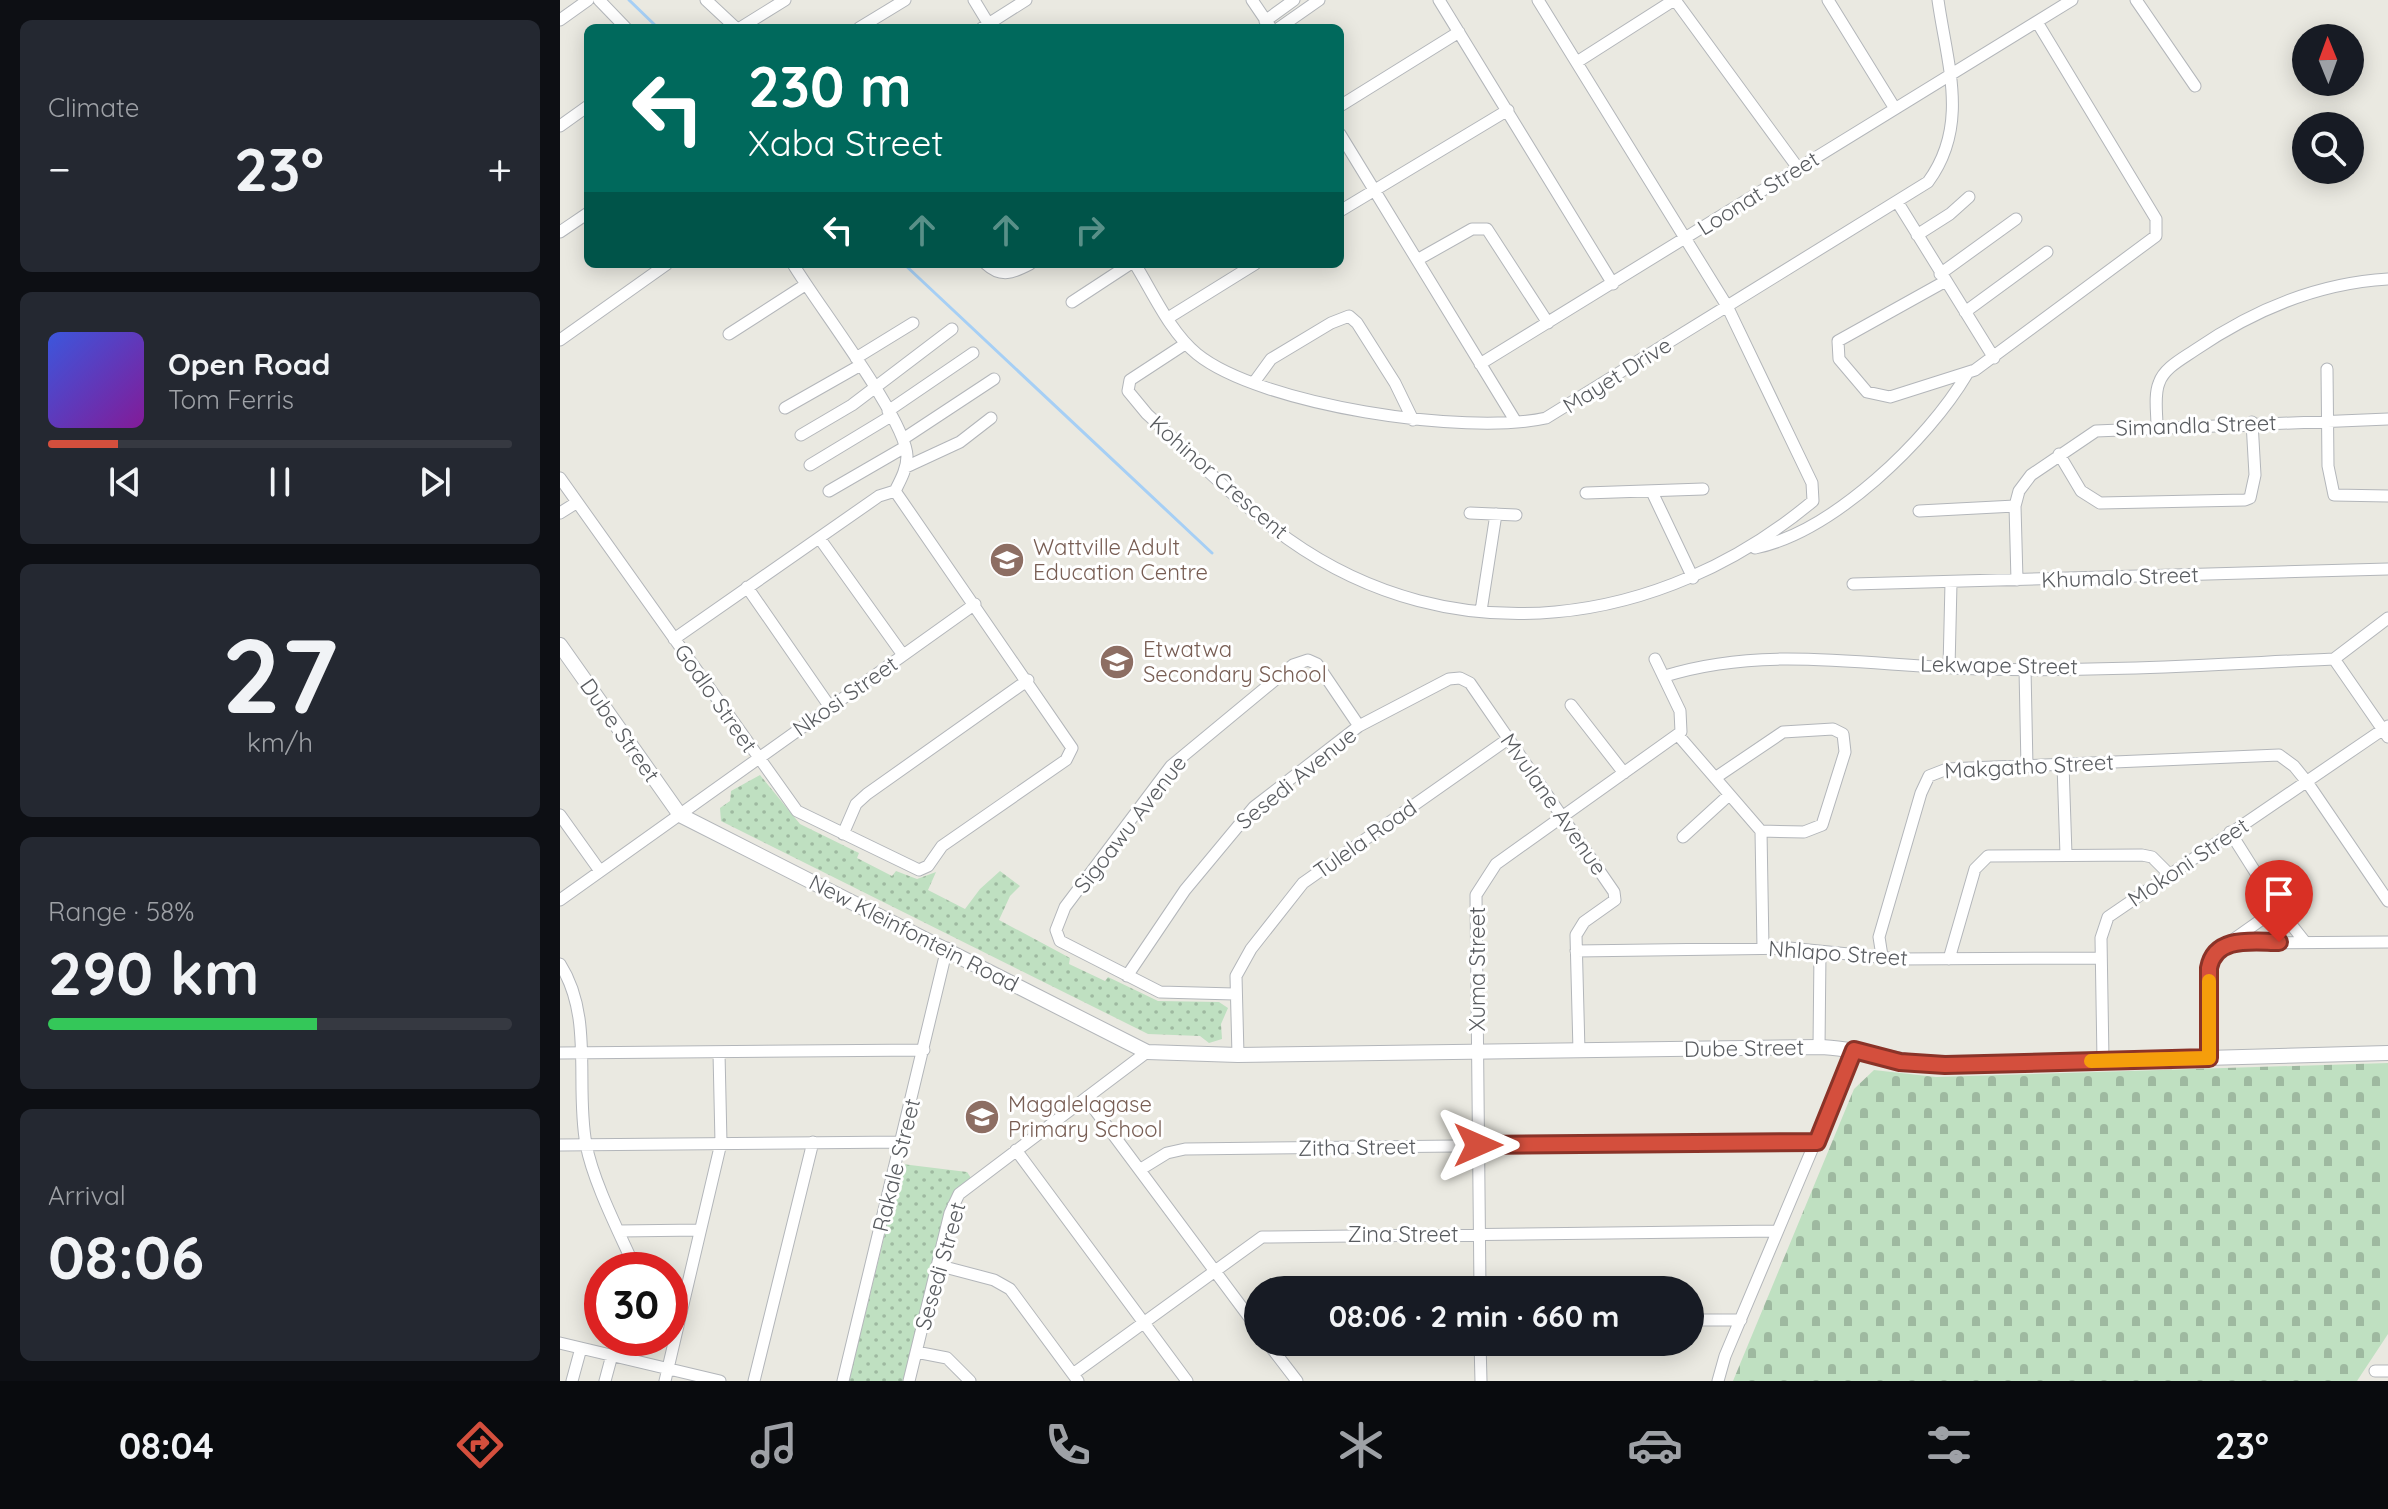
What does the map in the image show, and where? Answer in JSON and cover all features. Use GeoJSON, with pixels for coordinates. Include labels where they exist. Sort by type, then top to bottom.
{"type":"FeatureCollection","features":[{"type":"Feature","properties":{"kind":"street"},"geometry":{"type":"LineString","coordinates":[[560,20],[588,0]]}},
{"type":"Feature","properties":{"kind":"street"},"geometry":{"type":"LineString","coordinates":[[599,0],[622,24]]}},
{"type":"Feature","properties":{"kind":"street"},"geometry":{"type":"LineString","coordinates":[[706,0],[733,24]]}},
{"type":"Feature","properties":{"kind":"street"},"geometry":{"type":"LineString","coordinates":[[745,24],[785,0]]}},
{"type":"Feature","properties":{"kind":"street"},"geometry":{"type":"LineString","coordinates":[[866,24],[905,0]]}},
{"type":"Feature","properties":{"kind":"street"},"geometry":{"type":"LineString","coordinates":[[974,0],[986,24]]}},
{"type":"Feature","properties":{"kind":"street"},"geometry":{"type":"LineString","coordinates":[[991,24],[1026,0]]}},
{"type":"Feature","properties":{"kind":"street"},"geometry":{"type":"LineString","coordinates":[[1252,0],[1268,24],[1294,0]]}},
{"type":"Feature","properties":{"kind":"street"},"geometry":{"type":"LineString","coordinates":[[1285,24],[1319,0]]}},
{"type":"Feature","properties":{"kind":"street"},"geometry":{"type":"LineString","coordinates":[[1439,0],[1613,284]]}},
{"type":"Feature","properties":{"kind":"street"},"geometry":{"type":"LineString","coordinates":[[1538,0],[1727,306]]}},
{"type":"Feature","properties":{"kind":"street"},"geometry":{"type":"LineString","coordinates":[[1577,62],[1674,0],[1798,168]]}},
{"type":"Feature","properties":{"kind":"street"},"geometry":{"type":"LineString","coordinates":[[1828,0],[1894,107]]}},
{"type":"Feature","properties":{"kind":"street","name":"Mayet Drive"},"geometry":{"type":"LineString","coordinates":[[1135,268],[1185,344],[1211,364],[1311,401],[1413,420],[1516,422],[1553,415],[1928,182],[1949,140],[1954,116],[1938,0]]}},
{"type":"Feature","properties":{"kind":"street","name":"Loonat Street"},"geometry":{"type":"LineString","coordinates":[[1480,364],[2072,0]]}},
{"type":"Feature","properties":{"kind":"street"},"geometry":{"type":"LineString","coordinates":[[2136,0],[2195,86]]}},
{"type":"Feature","properties":{"kind":"street"},"geometry":{"type":"LineString","coordinates":[[2016,219],[1942,278],[1838,341],[1837,352],[1863,389],[1878,397],[1967,374],[1994,358],[2154,240],[2158,231],[2156,219],[2037,22]]}},
{"type":"Feature","properties":{"kind":"street"},"geometry":{"type":"LineString","coordinates":[[1344,104],[1459,32]]}},
{"type":"Feature","properties":{"kind":"street"},"geometry":{"type":"LineString","coordinates":[[560,126],[584,109]]}},
{"type":"Feature","properties":{"kind":"street"},"geometry":{"type":"LineString","coordinates":[[1344,209],[1508,110]]}},
{"type":"Feature","properties":{"kind":"street"},"geometry":{"type":"LineString","coordinates":[[1344,141],[1516,422]]}},
{"type":"Feature","properties":{"kind":"street"},"geometry":{"type":"LineString","coordinates":[[1917,235],[1950,214],[1969,197]]}},
{"type":"Feature","properties":{"kind":"street"},"geometry":{"type":"LineString","coordinates":[[1898,203],[1994,358]]}},
{"type":"Feature","properties":{"kind":"street"},"geometry":{"type":"LineString","coordinates":[[560,232],[584,216]]}},
{"type":"Feature","properties":{"kind":"street"},"geometry":{"type":"LineString","coordinates":[[1417,260],[1472,229],[1487,229],[1548,323]]}},
{"type":"Feature","properties":{"kind":"street"},"geometry":{"type":"LineString","coordinates":[[1965,312],[2047,252]]}},
{"type":"Feature","properties":{"kind":"street"},"geometry":{"type":"LineString","coordinates":[[560,340],[661,268]]}},
{"type":"Feature","properties":{"kind":"street"},"geometry":{"type":"LineString","coordinates":[[674,639],[879,496],[895,491],[906,467],[904,443],[890,414],[795,268]]}},
{"type":"Feature","properties":{"kind":"street"},"geometry":{"type":"LineString","coordinates":[[992,268],[1008,274],[1021,268]]}},
{"type":"Feature","properties":{"kind":"street"},"geometry":{"type":"LineString","coordinates":[[1072,302],[1126,268]]}},
{"type":"Feature","properties":{"kind":"street"},"geometry":{"type":"LineString","coordinates":[[1168,318],[1249,268]]}},
{"type":"Feature","properties":{"kind":"street"},"geometry":{"type":"LineString","coordinates":[[2157,426],[2157,390],[2162,377],[2218,334],[2304,295],[2388,279]]}},
{"type":"Feature","properties":{"kind":"street"},"geometry":{"type":"LineString","coordinates":[[729,334],[805,285]]}},
{"type":"Feature","properties":{"kind":"street","name":"Kohinor Crescent"},"geometry":{"type":"LineString","coordinates":[[1185,344],[1134,375],[1128,384],[1128,391],[1147,414],[1288,539],[1359,580],[1431,603],[1481,611],[1548,614],[1633,600],[1693,578],[1747,550],[1813,501],[1815,492],[1727,306]]}},
{"type":"Feature","properties":{"kind":"street"},"geometry":{"type":"LineString","coordinates":[[1255,381],[1271,359],[1340,318],[1349,316],[1357,323],[1395,383],[1413,420]]}},
{"type":"Feature","properties":{"kind":"street"},"geometry":{"type":"LineString","coordinates":[[785,408],[913,323]]}},
{"type":"Feature","properties":{"kind":"street"},"geometry":{"type":"LineString","coordinates":[[801,435],[852,405],[952,329]]}},
{"type":"Feature","properties":{"kind":"street"},"geometry":{"type":"LineString","coordinates":[[810,465],[890,414],[973,353]]}},
{"type":"Feature","properties":{"kind":"street"},"geometry":{"type":"LineString","coordinates":[[2327,369],[2329,474],[2334,495],[2388,496]]}},
{"type":"Feature","properties":{"kind":"street"},"geometry":{"type":"LineString","coordinates":[[1747,550],[1769,545],[1848,501],[1904,455],[1929,429],[1967,374]]}},
{"type":"Feature","properties":{"kind":"street"},"geometry":{"type":"LineString","coordinates":[[829,491],[904,443],[994,379]]}},
{"type":"Feature","properties":{"kind":"street"},"geometry":{"type":"LineString","coordinates":[[906,467],[960,442],[991,418]]}},
{"type":"Feature","properties":{"kind":"street","name":"Simandla Street"},"geometry":{"type":"LineString","coordinates":[[2015,506],[2023,484],[2059,454],[2096,431],[2252,422],[2388,419]]}},
{"type":"Feature","properties":{"kind":"street"},"geometry":{"type":"LineString","coordinates":[[2059,454],[2081,491],[2100,503],[2245,500],[2250,498],[2254,482],[2252,422]]}},
{"type":"Feature","properties":{"kind":"street","name":"Godlo Street"},"geometry":{"type":"LineString","coordinates":[[560,478],[797,811],[914,869],[928,866],[942,846],[1066,760],[1072,752],[1069,741],[1028,680]]}},
{"type":"Feature","properties":{"kind":"street"},"geometry":{"type":"LineString","coordinates":[[1586,493],[1703,489]]}},
{"type":"Feature","properties":{"kind":"street"},"geometry":{"type":"LineString","coordinates":[[843,834],[859,800],[1028,680],[895,491]]}},
{"type":"Feature","properties":{"kind":"street"},"geometry":{"type":"LineString","coordinates":[[1652,492],[1693,578]]}},
{"type":"Feature","properties":{"kind":"street"},"geometry":{"type":"LineString","coordinates":[[560,513],[576,503]]}},
{"type":"Feature","properties":{"kind":"street"},"geometry":{"type":"LineString","coordinates":[[1919,511],[2015,506],[2017,580]]}},
{"type":"Feature","properties":{"kind":"street"},"geometry":{"type":"LineString","coordinates":[[1470,513],[1516,515]]}},
{"type":"Feature","properties":{"kind":"street"},"geometry":{"type":"LineString","coordinates":[[1481,611],[1496,514]]}},
{"type":"Feature","properties":{"kind":"street"},"geometry":{"type":"LineString","coordinates":[[820,539],[903,655]]}},
{"type":"Feature","properties":{"kind":"street","name":"Khumalo Street"},"geometry":{"type":"LineString","coordinates":[[1853,584],[2388,569]]}},
{"type":"Feature","properties":{"kind":"street"},"geometry":{"type":"LineString","coordinates":[[1949,668],[1951,583]]}},
{"type":"Feature","properties":{"kind":"street"},"geometry":{"type":"LineString","coordinates":[[747,587],[830,707]]}},
{"type":"Feature","properties":{"kind":"street","name":"Nkosi Street"},"geometry":{"type":"LineString","coordinates":[[560,900],[975,604]]}},
{"type":"Feature","properties":{"kind":"street"},"geometry":{"type":"LineString","coordinates":[[2386,731],[2334,659],[2388,618]]}},
{"type":"Feature","properties":{"kind":"street","name":"Dube Street"},"geometry":{"type":"LineString","coordinates":[[560,645],[680,815]]}},
{"type":"Feature","properties":{"kind":"street","name":"Lekwape Street"},"geometry":{"type":"LineString","coordinates":[[1665,676],[1695,667],[1766,658],[2025,669],[2334,659]]}},
{"type":"Feature","properties":{"kind":"street"},"geometry":{"type":"LineString","coordinates":[[1655,659],[1680,711],[1682,727],[1678,735],[1761,831],[1763,948]]}},
{"type":"Feature","properties":{"kind":"street","name":"Sigoawu Avenue"},"geometry":{"type":"LineString","coordinates":[[1127,976],[1057,937],[1056,925],[1065,907],[1171,766],[1293,665],[1308,660],[1317,664],[1359,726]]}},
{"type":"Feature","properties":{"kind":"street"},"geometry":{"type":"LineString","coordinates":[[2025,669],[2027,767]]}},
{"type":"Feature","properties":{"kind":"street","name":"Mvulane Avenue"},"geometry":{"type":"LineString","coordinates":[[1433,687],[1455,678],[1470,683],[1615,896],[1578,929],[1579,1051]]}},
{"type":"Feature","properties":{"kind":"street","name":"Sesedi Avenue"},"geometry":{"type":"LineString","coordinates":[[1127,976],[1185,890],[1239,822],[1359,726],[1433,687]]}},
{"type":"Feature","properties":{"kind":"street"},"geometry":{"type":"LineString","coordinates":[[1571,705],[1624,773]]}},
{"type":"Feature","properties":{"kind":"street"},"geometry":{"type":"LineString","coordinates":[[1715,778],[1783,732],[1833,729],[1843,734],[1845,752],[1822,825],[1804,832],[1761,831]]}},
{"type":"Feature","properties":{"kind":"street","name":"Mokoni Street"},"geometry":{"type":"LineString","coordinates":[[2103,1060],[2100,958],[2102,929],[2108,917],[2230,832],[2386,731]]}},
{"type":"Feature","properties":{"kind":"street","name":"Xuma Street"},"geometry":{"type":"LineString","coordinates":[[1480,1276],[1476,914],[1480,885],[1496,864],[1678,735]]}},
{"type":"Feature","properties":{"kind":"street","name":"Tulela Road"},"geometry":{"type":"LineString","coordinates":[[1238,1055],[1234,994],[1239,966],[1303,883],[1508,739]]}},
{"type":"Feature","properties":{"kind":"street","name":"Makgatho Street"},"geometry":{"type":"LineString","coordinates":[[1882,956],[1879,937],[1929,776],[1947,769],[2269,754],[2288,759],[2388,901]]}},
{"type":"Feature","properties":{"kind":"street"},"geometry":{"type":"LineString","coordinates":[[2063,764],[2066,855]]}},
{"type":"Feature","properties":{"kind":"street"},"geometry":{"type":"LineString","coordinates":[[1683,837],[1729,795]]}},
{"type":"Feature","properties":{"kind":"street"},"geometry":{"type":"LineString","coordinates":[[560,815],[600,871]]}},
{"type":"Feature","properties":{"kind":"street","name":"New Kleinfontein Road"},"geometry":{"type":"LineString","coordinates":[[680,815],[1147,1052]]}},
{"type":"Feature","properties":{"kind":"street"},"geometry":{"type":"LineString","coordinates":[[2230,832],[2278,908],[2305,942]]}},
{"type":"Feature","properties":{"kind":"street"},"geometry":{"type":"LineString","coordinates":[[1949,959],[1979,863],[1999,855],[2148,856],[2169,874]]}},
{"type":"Feature","properties":{"kind":"street"},"geometry":{"type":"LineString","coordinates":[[2209,1058],[2210,961],[2217,951],[2278,908]]}},
{"type":"Feature","properties":{"kind":"street"},"geometry":{"type":"LineString","coordinates":[[2229,943],[2388,942]]}},
{"type":"Feature","properties":{"kind":"street","name":"Rakale Street"},"geometry":{"type":"LineString","coordinates":[[843,1381],[903,1142],[947,948]]}},
{"type":"Feature","properties":{"kind":"street","name":"Nhlapo Street"},"geometry":{"type":"LineString","coordinates":[[1576,951],[1763,948],[1949,959],[2100,958]]}},
{"type":"Feature","properties":{"kind":"street"},"geometry":{"type":"LineString","coordinates":[[1819,1047],[1820,952]]}},
{"type":"Feature","properties":{"kind":"street"},"geometry":{"type":"LineString","coordinates":[[560,964],[572,994],[582,1053],[586,1144],[628,1252]]}},
{"type":"Feature","properties":{"kind":"street"},"geometry":{"type":"LineString","coordinates":[[1127,976],[1160,992],[1234,994]]}},
{"type":"Feature","properties":{"kind":"street","name":"Dube Street"},"geometry":{"type":"LineString","coordinates":[[1147,1052],[1238,1055],[1819,1047],[1854,1050],[1915,1064],[2388,1053]]}},
{"type":"Feature","properties":{"kind":"street"},"geometry":{"type":"LineString","coordinates":[[560,1053],[924,1050]]}},
{"type":"Feature","properties":{"kind":"street"},"geometry":{"type":"LineString","coordinates":[[1718,1381],[1777,1231],[1854,1050]]}},
{"type":"Feature","properties":{"kind":"street","name":"Sesedi Street"},"geometry":{"type":"LineString","coordinates":[[909,1381],[937,1265],[959,1194],[1147,1052]]}},
{"type":"Feature","properties":{"kind":"street"},"geometry":{"type":"LineString","coordinates":[[688,1280],[721,1143],[719,1053]]}},
{"type":"Feature","properties":{"kind":"street"},"geometry":{"type":"LineString","coordinates":[[1086,1098],[1244,1310]]}},
{"type":"Feature","properties":{"kind":"street"},"geometry":{"type":"LineString","coordinates":[[754,1381],[813,1142]]}},
{"type":"Feature","properties":{"kind":"street"},"geometry":{"type":"LineString","coordinates":[[560,1145],[903,1142]]}},
{"type":"Feature","properties":{"kind":"street","name":"Zitha Street"},"geometry":{"type":"LineString","coordinates":[[1141,1169],[1167,1153],[1185,1149],[1817,1142]]}},
{"type":"Feature","properties":{"kind":"street"},"geometry":{"type":"LineString","coordinates":[[1016,1150],[1187,1381]]}},
{"type":"Feature","properties":{"kind":"street"},"geometry":{"type":"LineString","coordinates":[[619,1231],[700,1230]]}},
{"type":"Feature","properties":{"kind":"street","name":"Zina Street"},"geometry":{"type":"LineString","coordinates":[[1076,1378],[1144,1323],[1258,1239],[1267,1236],[1777,1231]]}},
{"type":"Feature","properties":{"kind":"street"},"geometry":{"type":"LineString","coordinates":[[937,1265],[994,1280],[1010,1289],[1076,1378]]}},
{"type":"Feature","properties":{"kind":"street"},"geometry":{"type":"LineString","coordinates":[[1704,1320],[1741,1320]]}},
{"type":"Feature","properties":{"kind":"street"},"geometry":{"type":"LineString","coordinates":[[560,1343],[584,1349]]}},
{"type":"Feature","properties":{"kind":"street"},"geometry":{"type":"LineString","coordinates":[[572,1381],[581,1348]]}},
{"type":"Feature","properties":{"kind":"street"},"geometry":{"type":"LineString","coordinates":[[916,1352],[947,1358],[970,1381]]}},
{"type":"Feature","properties":{"kind":"street"},"geometry":{"type":"LineString","coordinates":[[605,1381],[612,1356]]}},
{"type":"Feature","properties":{"kind":"street"},"geometry":{"type":"LineString","coordinates":[[616,1356],[720,1381]]}},
{"type":"Feature","properties":{"kind":"street"},"geometry":{"type":"LineString","coordinates":[[665,1381],[670,1356]]}},
{"type":"Feature","properties":{"kind":"street"},"geometry":{"type":"LineString","coordinates":[[1278,1356],[1297,1381]]}},
{"type":"Feature","properties":{"kind":"street"},"geometry":{"type":"LineString","coordinates":[[1480,1356],[1481,1381]]}},
{"type":"Feature","properties":{"kind":"green space"},"geometry":{"type":"Polygon","coordinates":[[[760,775],[800,824],[859,853],[857,858],[892,876],[896,871],[917,879],[936,872],[928,890],[965,909],[980,889],[1000,871],[1020,886],[1010,896],[999,920],[1070,958],[1069,964],[1105,981],[1108,977],[1158,1001],[1219,1002],[1228,1008],[1221,1024],[1222,1039],[1209,1043],[1200,1036],[1148,1034],[721,821],[720,808],[730,801],[731,791],[760,775]]]}},
{"type":"Feature","properties":{"kind":"green space"},"geometry":{"type":"Polygon","coordinates":[[[2388,1063],[2388,1334],[2357,1381],[1733,1381],[1854,1089],[1874,1070],[1936,1077],[2388,1063]]]}},
{"type":"Feature","properties":{"kind":"green space"},"geometry":{"type":"Polygon","coordinates":[[[902,1164],[967,1172],[971,1178],[958,1187],[946,1207],[903,1381],[849,1381],[902,1164]]]}},
{"type":"Feature","properties":{"kind":"waterway"},"geometry":{"type":"LineString","coordinates":[[629,0],[654,24]]}},
{"type":"Feature","properties":{"kind":"waterway"},"geometry":{"type":"LineString","coordinates":[[908,268],[1212,553]]}},
{"type":"Feature","properties":{"kind":"slow traffic"},"geometry":{"type":"LineString","coordinates":[[2091,1061],[2209,1058],[2209,981]]}},
{"type":"Feature","properties":{"kind":"place","name":"Wattville Adult Education Centre"},"geometry":{"type":"Point","coordinates":[1007,560]}},
{"type":"Feature","properties":{"kind":"place","name":"Etwatwa Secondary School"},"geometry":{"type":"Point","coordinates":[1117,662]}},
{"type":"Feature","properties":{"kind":"place","name":"Magalelagase Primary School"},"geometry":{"type":"Point","coordinates":[982,1117]}},
{"type":"Feature","properties":{"kind":"route"},"geometry":{"type":"LineString","coordinates":[[1478,1145],[1817,1142],[1854,1050],[1900,1062],[1945,1065],[2209,1058],[2209,968],[2212,956],[2229,943],[2279,942]]}}]}
